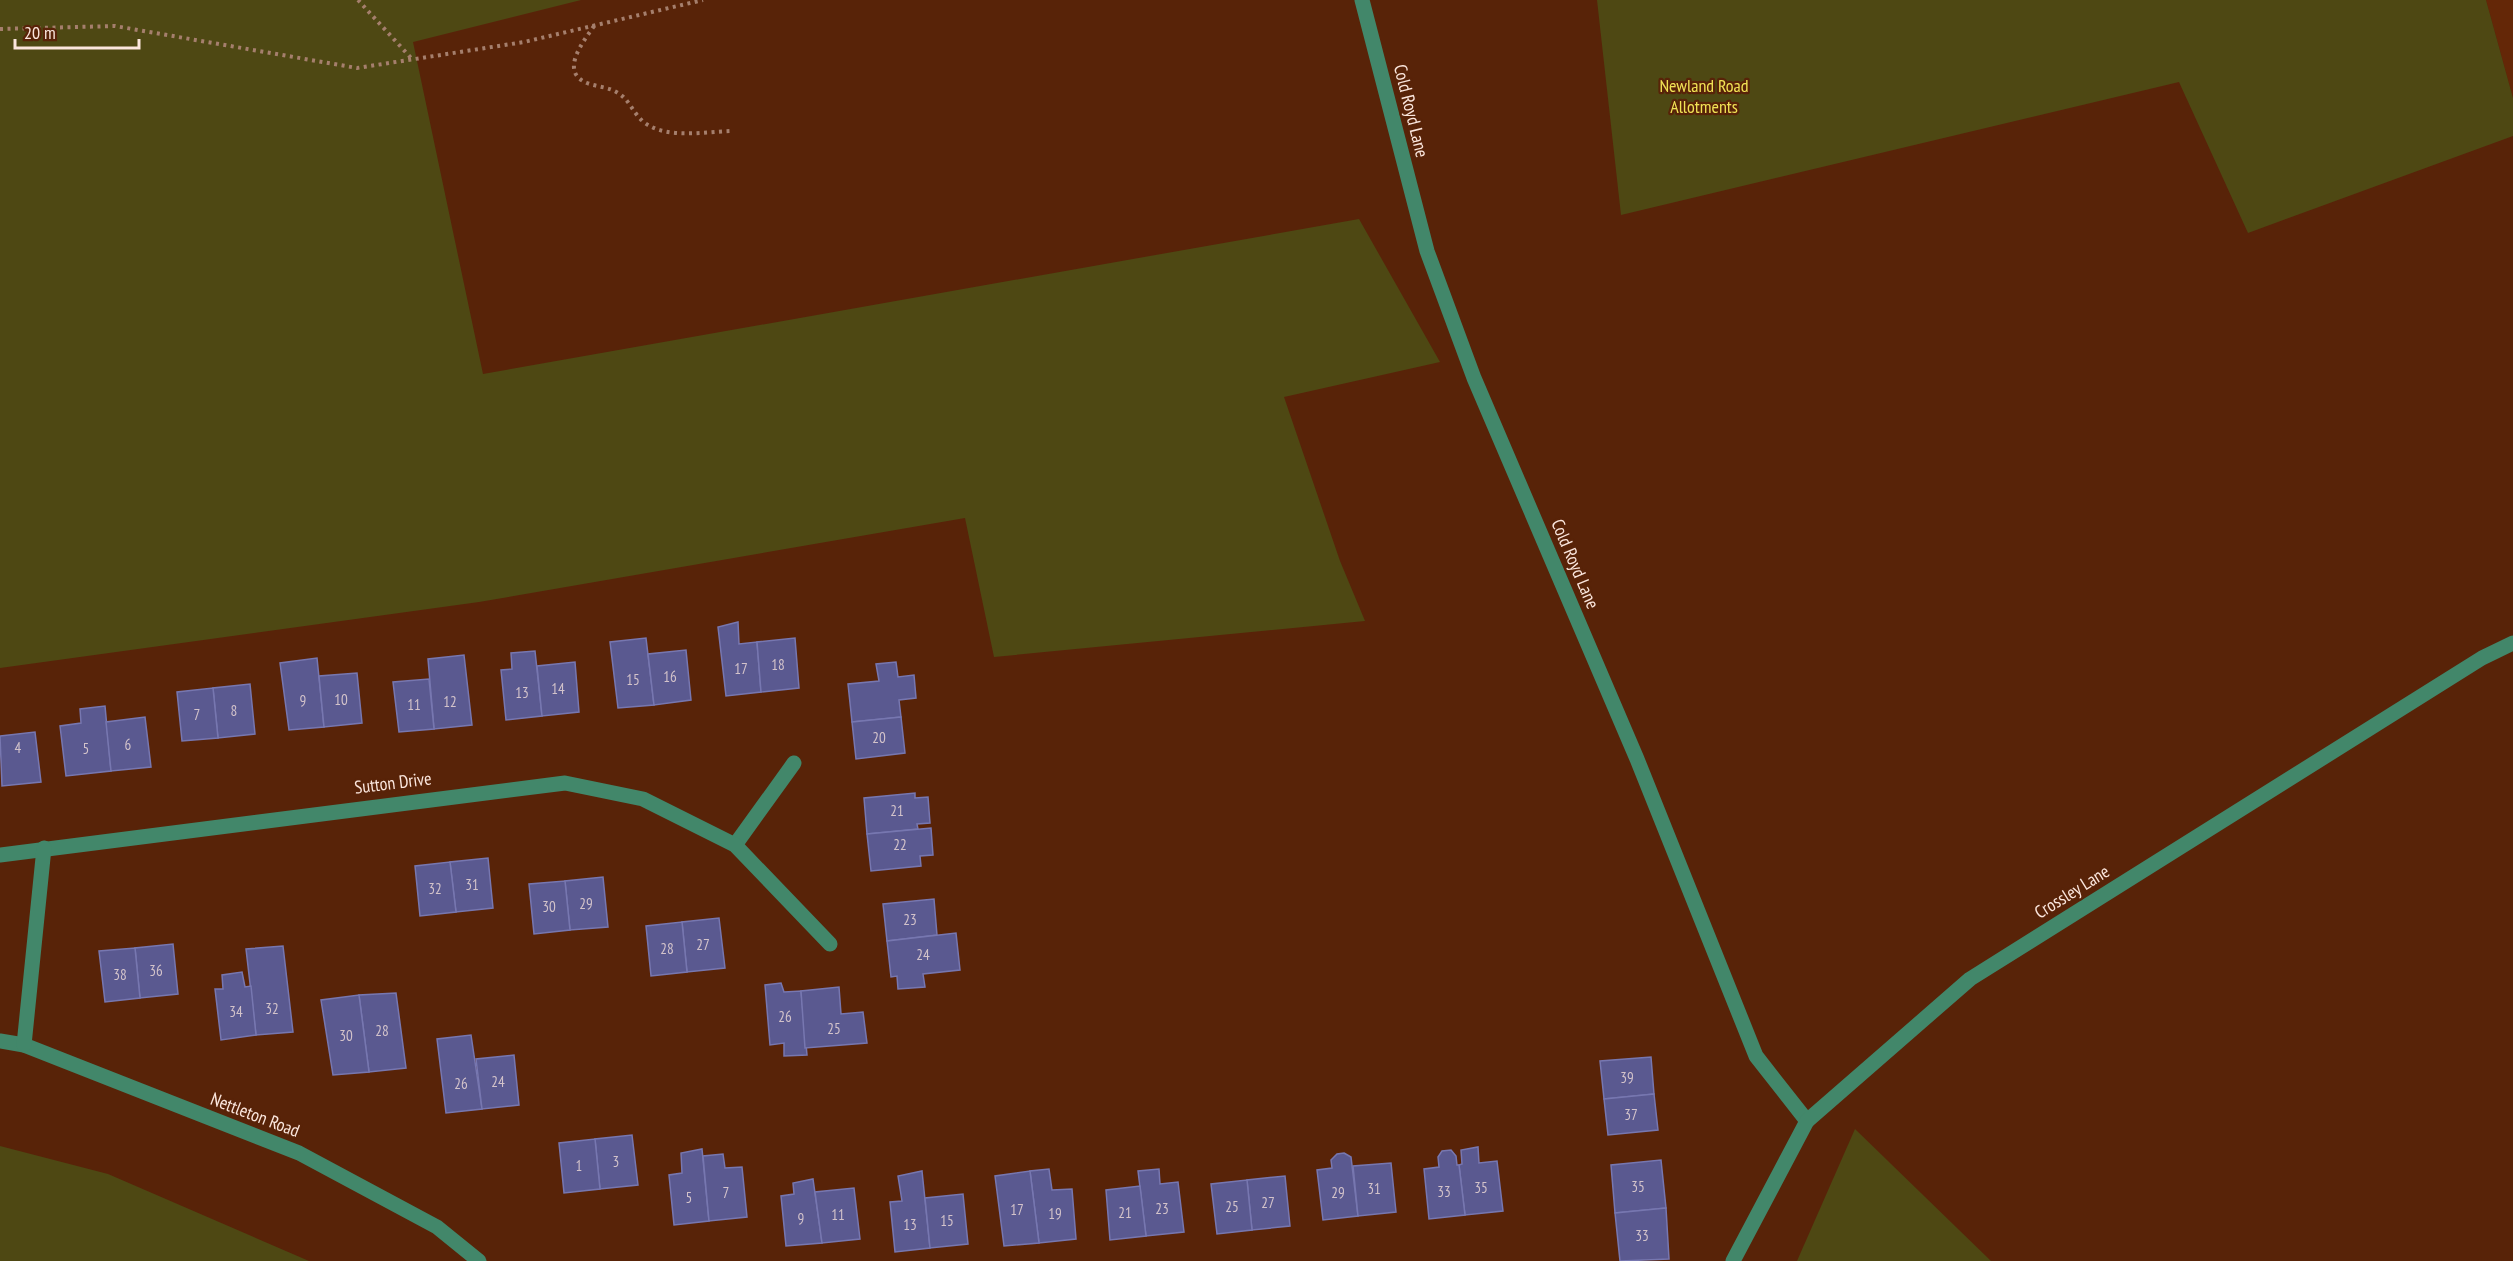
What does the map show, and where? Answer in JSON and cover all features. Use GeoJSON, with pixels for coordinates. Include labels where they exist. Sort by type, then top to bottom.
{"type":"FeatureCollection","features":[{"type":"Feature","properties":{"kind":"street","name":"Cold Royd Lane"},"geometry":{"type":"LineString","coordinates":[[1362,0],[1427,251],[1474,378],[1637,759],[1756,1056],[1807,1121]]}},
{"type":"Feature","properties":{"kind":"street","name":"Crossley Lane"},"geometry":{"type":"LineString","coordinates":[[1733,1261],[1807,1121],[1971,979],[2482,658],[2513,643]]}},
{"type":"Feature","properties":{"kind":"street"},"geometry":{"type":"LineString","coordinates":[[735,845],[794,763]]}},
{"type":"Feature","properties":{"kind":"street","name":"Sutton Drive"},"geometry":{"type":"LineString","coordinates":[[0,855],[565,783],[643,799],[735,845],[830,944]]}},
{"type":"Feature","properties":{"kind":"street"},"geometry":{"type":"LineString","coordinates":[[24,1045],[44,848]]}},
{"type":"Feature","properties":{"kind":"street","name":"Nettleton Road"},"geometry":{"type":"LineString","coordinates":[[0,1041],[24,1045],[299,1153],[437,1227],[479,1261]]}},
{"type":"Feature","properties":{"kind":"path"},"geometry":{"type":"LineString","coordinates":[[358,0],[412,60]]}},
{"type":"Feature","properties":{"kind":"path"},"geometry":{"type":"LineString","coordinates":[[0,29],[115,26],[357,68],[524,42],[703,0]]}},
{"type":"Feature","properties":{"kind":"path"},"geometry":{"type":"LineString","coordinates":[[594,26],[576,55],[573,65],[576,76],[585,83],[616,91],[628,100],[635,114],[646,124],[659,130],[673,132],[730,131]]}},
{"type":"Feature","properties":{"kind":"shaded area"},"geometry":{"type":"Polygon","coordinates":[[[2486,0],[2513,0],[2513,98],[2486,0]]]}},
{"type":"Feature","properties":{"kind":"green space"},"geometry":{"type":"Polygon","coordinates":[[[0,0],[581,0],[413,42],[483,374],[1359,219],[1440,362],[1284,397],[1340,561],[1365,621],[994,657],[965,518],[479,602],[0,668],[0,0]]]}},
{"type":"Feature","properties":{"kind":"green space","name":"Newland Road Allotments"},"geometry":{"type":"Polygon","coordinates":[[[1597,0],[2486,0],[2513,98],[2513,136],[2248,233],[2179,82],[1621,215],[1597,0]]]}},
{"type":"Feature","properties":{"kind":"green space"},"geometry":{"type":"Polygon","coordinates":[[[1855,1129],[1991,1261],[1797,1261],[1855,1129]]]}},
{"type":"Feature","properties":{"kind":"green space"},"geometry":{"type":"Polygon","coordinates":[[[0,1146],[108,1174],[309,1261],[0,1261],[0,1146]]]}},
{"type":"Feature","properties":{"kind":"building"},"geometry":{"type":"Polygon","coordinates":[[[738,622],[739,644],[757,642],[761,692],[726,696],[718,627],[738,622]]]}},
{"type":"Feature","properties":{"kind":"building"},"geometry":{"type":"Polygon","coordinates":[[[646,638],[654,705],[618,708],[610,642],[646,638]]]}},
{"type":"Feature","properties":{"kind":"building"},"geometry":{"type":"Polygon","coordinates":[[[795,638],[799,688],[761,692],[757,642],[795,638]]]}},
{"type":"Feature","properties":{"kind":"building"},"geometry":{"type":"Polygon","coordinates":[[[686,650],[691,700],[654,705],[648,654],[686,650]]]}},
{"type":"Feature","properties":{"kind":"building"},"geometry":{"type":"Polygon","coordinates":[[[535,651],[542,716],[506,720],[501,670],[512,669],[511,653],[535,651]]]}},
{"type":"Feature","properties":{"kind":"building"},"geometry":{"type":"Polygon","coordinates":[[[464,655],[472,725],[434,729],[428,659],[464,655]]]}},
{"type":"Feature","properties":{"kind":"building"},"geometry":{"type":"Polygon","coordinates":[[[317,658],[324,727],[289,730],[280,663],[317,658]]]}},
{"type":"Feature","properties":{"kind":"building"},"geometry":{"type":"Polygon","coordinates":[[[575,662],[579,712],[542,716],[537,666],[575,662]]]}},
{"type":"Feature","properties":{"kind":"building"},"geometry":{"type":"Polygon","coordinates":[[[896,662],[898,677],[914,675],[916,698],[899,700],[901,717],[852,722],[848,684],[879,681],[876,664],[896,662]]]}},
{"type":"Feature","properties":{"kind":"building"},"geometry":{"type":"Polygon","coordinates":[[[357,673],[362,723],[324,727],[319,676],[357,673]]]}},
{"type":"Feature","properties":{"kind":"building"},"geometry":{"type":"Polygon","coordinates":[[[429,679],[434,729],[399,732],[393,682],[429,679]]]}},
{"type":"Feature","properties":{"kind":"building"},"geometry":{"type":"Polygon","coordinates":[[[250,684],[255,734],[218,738],[213,688],[250,684]]]}},
{"type":"Feature","properties":{"kind":"building"},"geometry":{"type":"Polygon","coordinates":[[[213,688],[218,738],[182,741],[177,692],[213,688]]]}},
{"type":"Feature","properties":{"kind":"building"},"geometry":{"type":"Polygon","coordinates":[[[105,706],[111,771],[66,776],[60,726],[81,723],[80,709],[105,706]]]}},
{"type":"Feature","properties":{"kind":"building"},"geometry":{"type":"Polygon","coordinates":[[[145,717],[151,767],[111,771],[106,722],[145,717]]]}},
{"type":"Feature","properties":{"kind":"building"},"geometry":{"type":"Polygon","coordinates":[[[901,717],[905,753],[856,759],[852,722],[901,717]]]}},
{"type":"Feature","properties":{"kind":"building"},"geometry":{"type":"Polygon","coordinates":[[[35,732],[41,782],[2,786],[0,736],[35,732]]]}},
{"type":"Feature","properties":{"kind":"building"},"geometry":{"type":"Polygon","coordinates":[[[915,793],[915,798],[928,797],[930,823],[917,824],[918,829],[867,834],[864,798],[915,793]]]}},
{"type":"Feature","properties":{"kind":"building"},"geometry":{"type":"Polygon","coordinates":[[[931,828],[933,855],[920,856],[921,866],[871,871],[867,834],[931,828]]]}},
{"type":"Feature","properties":{"kind":"building"},"geometry":{"type":"Polygon","coordinates":[[[488,858],[493,908],[456,912],[450,862],[488,858]]]}},
{"type":"Feature","properties":{"kind":"building"},"geometry":{"type":"Polygon","coordinates":[[[450,862],[456,912],[420,916],[415,866],[450,862]]]}},
{"type":"Feature","properties":{"kind":"building"},"geometry":{"type":"Polygon","coordinates":[[[603,877],[608,927],[570,930],[565,881],[603,877]]]}},
{"type":"Feature","properties":{"kind":"building"},"geometry":{"type":"Polygon","coordinates":[[[565,881],[570,930],[534,934],[529,884],[565,881]]]}},
{"type":"Feature","properties":{"kind":"building"},"geometry":{"type":"Polygon","coordinates":[[[934,899],[937,935],[887,941],[883,904],[934,899]]]}},
{"type":"Feature","properties":{"kind":"building"},"geometry":{"type":"Polygon","coordinates":[[[719,918],[725,968],[687,972],[682,922],[719,918]]]}},
{"type":"Feature","properties":{"kind":"building"},"geometry":{"type":"Polygon","coordinates":[[[682,922],[687,972],[651,976],[646,926],[682,922]]]}},
{"type":"Feature","properties":{"kind":"building"},"geometry":{"type":"Polygon","coordinates":[[[956,933],[960,970],[923,974],[925,987],[898,989],[897,976],[891,977],[887,941],[956,933]]]}},
{"type":"Feature","properties":{"kind":"building"},"geometry":{"type":"Polygon","coordinates":[[[173,944],[178,994],[140,998],[135,948],[173,944]]]}},
{"type":"Feature","properties":{"kind":"building"},"geometry":{"type":"Polygon","coordinates":[[[283,946],[293,1032],[256,1035],[246,949],[283,946]]]}},
{"type":"Feature","properties":{"kind":"building"},"geometry":{"type":"Polygon","coordinates":[[[135,948],[140,998],[105,1002],[99,951],[135,948]]]}},
{"type":"Feature","properties":{"kind":"building"},"geometry":{"type":"Polygon","coordinates":[[[242,972],[245,987],[251,986],[256,1035],[221,1040],[215,989],[223,989],[222,975],[242,972]]]}},
{"type":"Feature","properties":{"kind":"building"},"geometry":{"type":"Polygon","coordinates":[[[781,983],[784,992],[801,991],[807,1055],[784,1056],[784,1043],[770,1045],[765,985],[781,983]]]}},
{"type":"Feature","properties":{"kind":"building"},"geometry":{"type":"Polygon","coordinates":[[[839,987],[841,1014],[863,1012],[867,1043],[805,1048],[801,991],[839,987]]]}},
{"type":"Feature","properties":{"kind":"building"},"geometry":{"type":"Polygon","coordinates":[[[396,993],[406,1068],[369,1072],[359,995],[396,993]]]}},
{"type":"Feature","properties":{"kind":"building"},"geometry":{"type":"Polygon","coordinates":[[[359,995],[369,1072],[333,1075],[321,1000],[359,995]]]}},
{"type":"Feature","properties":{"kind":"building"},"geometry":{"type":"Polygon","coordinates":[[[471,1035],[482,1109],[446,1113],[437,1039],[471,1035]]]}},
{"type":"Feature","properties":{"kind":"building"},"geometry":{"type":"Polygon","coordinates":[[[514,1055],[519,1105],[482,1109],[476,1059],[514,1055]]]}},
{"type":"Feature","properties":{"kind":"building"},"geometry":{"type":"Polygon","coordinates":[[[1651,1057],[1654,1094],[1604,1099],[1600,1061],[1651,1057]]]}},
{"type":"Feature","properties":{"kind":"building"},"geometry":{"type":"Polygon","coordinates":[[[1654,1094],[1658,1130],[1608,1135],[1604,1099],[1654,1094]]]}},
{"type":"Feature","properties":{"kind":"building"},"geometry":{"type":"Polygon","coordinates":[[[632,1135],[638,1185],[600,1189],[595,1139],[632,1135]]]}},
{"type":"Feature","properties":{"kind":"building"},"geometry":{"type":"Polygon","coordinates":[[[595,1139],[600,1189],[564,1193],[559,1143],[595,1139]]]}},
{"type":"Feature","properties":{"kind":"building"},"geometry":{"type":"Polygon","coordinates":[[[1478,1147],[1479,1163],[1497,1161],[1503,1211],[1465,1215],[1459,1165],[1462,1164],[1461,1150],[1478,1147]]]}},
{"type":"Feature","properties":{"kind":"building"},"geometry":{"type":"Polygon","coordinates":[[[702,1149],[709,1221],[674,1225],[669,1175],[682,1173],[681,1153],[702,1149]]]}},
{"type":"Feature","properties":{"kind":"building"},"geometry":{"type":"Polygon","coordinates":[[[1451,1150],[1459,1165],[1465,1215],[1429,1219],[1424,1169],[1439,1167],[1438,1157],[1442,1151],[1451,1150]]]}},
{"type":"Feature","properties":{"kind":"building"},"geometry":{"type":"Polygon","coordinates":[[[1344,1153],[1351,1157],[1358,1216],[1323,1220],[1317,1170],[1332,1168],[1331,1160],[1337,1154],[1344,1153]]]}},
{"type":"Feature","properties":{"kind":"building"},"geometry":{"type":"Polygon","coordinates":[[[723,1154],[725,1168],[742,1167],[747,1217],[709,1221],[703,1156],[723,1154]]]}},
{"type":"Feature","properties":{"kind":"building"},"geometry":{"type":"Polygon","coordinates":[[[1661,1160],[1666,1208],[1615,1213],[1611,1165],[1661,1160]]]}},
{"type":"Feature","properties":{"kind":"building"},"geometry":{"type":"Polygon","coordinates":[[[1391,1163],[1396,1212],[1358,1216],[1353,1166],[1391,1163]]]}},
{"type":"Feature","properties":{"kind":"building"},"geometry":{"type":"Polygon","coordinates":[[[1049,1169],[1052,1190],[1072,1189],[1076,1239],[1039,1243],[1030,1171],[1049,1169]]]}},
{"type":"Feature","properties":{"kind":"building"},"geometry":{"type":"Polygon","coordinates":[[[1159,1169],[1160,1184],[1178,1182],[1184,1232],[1146,1236],[1138,1171],[1159,1169]]]}},
{"type":"Feature","properties":{"kind":"building"},"geometry":{"type":"Polygon","coordinates":[[[922,1171],[930,1248],[895,1252],[890,1202],[902,1201],[898,1176],[922,1171]]]}},
{"type":"Feature","properties":{"kind":"building"},"geometry":{"type":"Polygon","coordinates":[[[1030,1171],[1039,1243],[1004,1246],[995,1176],[1030,1171]]]}},
{"type":"Feature","properties":{"kind":"building"},"geometry":{"type":"Polygon","coordinates":[[[1285,1176],[1290,1226],[1252,1230],[1247,1180],[1285,1176]]]}},
{"type":"Feature","properties":{"kind":"building"},"geometry":{"type":"Polygon","coordinates":[[[813,1179],[822,1243],[786,1246],[781,1196],[794,1194],[793,1183],[813,1179]]]}},
{"type":"Feature","properties":{"kind":"building"},"geometry":{"type":"Polygon","coordinates":[[[1247,1180],[1252,1230],[1217,1234],[1211,1184],[1247,1180]]]}},
{"type":"Feature","properties":{"kind":"building"},"geometry":{"type":"Polygon","coordinates":[[[1140,1186],[1146,1236],[1110,1240],[1106,1190],[1140,1186]]]}},
{"type":"Feature","properties":{"kind":"building"},"geometry":{"type":"Polygon","coordinates":[[[854,1188],[860,1239],[822,1243],[815,1192],[854,1188]]]}},
{"type":"Feature","properties":{"kind":"building"},"geometry":{"type":"Polygon","coordinates":[[[963,1194],[968,1244],[930,1248],[925,1198],[963,1194]]]}},
{"type":"Feature","properties":{"kind":"building"},"geometry":{"type":"Polygon","coordinates":[[[1666,1208],[1669,1259],[1620,1261],[1615,1213],[1666,1208]]]}}]}
